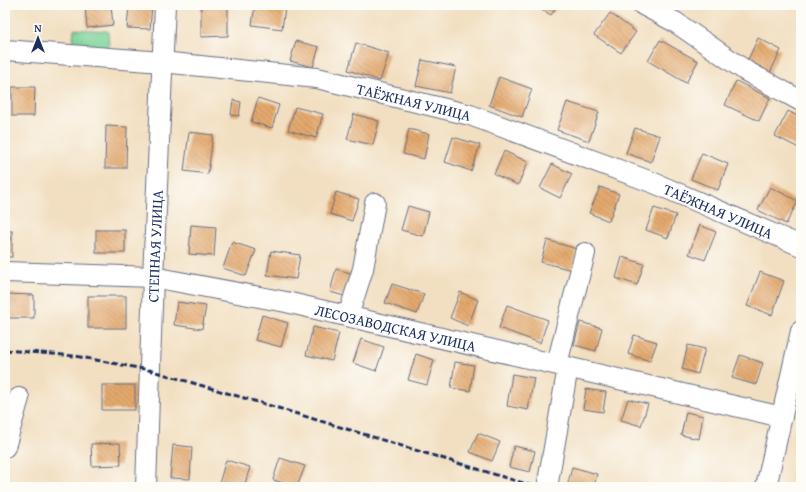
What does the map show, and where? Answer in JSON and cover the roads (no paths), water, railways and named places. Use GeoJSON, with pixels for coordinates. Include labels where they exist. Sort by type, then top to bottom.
{"type":"FeatureCollection","features":[{"type":"Feature","properties":{"kind":"street","name":"СТЕПНАЯ УЛИЦА"},"geometry":{"type":"LineString","coordinates":[[146,487],[153,277],[165,5]]}},
{"type":"Feature","properties":{"kind":"street"},"geometry":{"type":"LineString","coordinates":[[643,5],[675,22],[746,71],[801,102]]}},
{"type":"Feature","properties":{"kind":"street","name":"ТАЁЖНАЯ УЛИЦА"},"geometry":{"type":"LineString","coordinates":[[5,50],[162,62],[317,78],[470,115],[654,182],[801,246]]}},
{"type":"Feature","properties":{"kind":"street"},"geometry":{"type":"LineString","coordinates":[[348,316],[362,269],[375,203]]}},
{"type":"Feature","properties":{"kind":"street"},"geometry":{"type":"LineString","coordinates":[[548,482],[563,365],[585,253]]}},
{"type":"Feature","properties":{"kind":"street","name":"ЛЕСОЗАВОДСКАЯ УЛИЦА"},"geometry":{"type":"LineString","coordinates":[[5,272],[153,277],[286,302],[782,417]]}},
{"type":"Feature","properties":{"kind":"street"},"geometry":{"type":"LineString","coordinates":[[766,487],[801,331]]}},
{"type":"Feature","properties":{"kind":"street"},"geometry":{"type":"LineString","coordinates":[[5,447],[19,398]]}},
{"type":"Feature","properties":{"kind":"railway"},"geometry":{"type":"LineString","coordinates":[[5,350],[75,356],[149,370],[536,487]]}}]}
